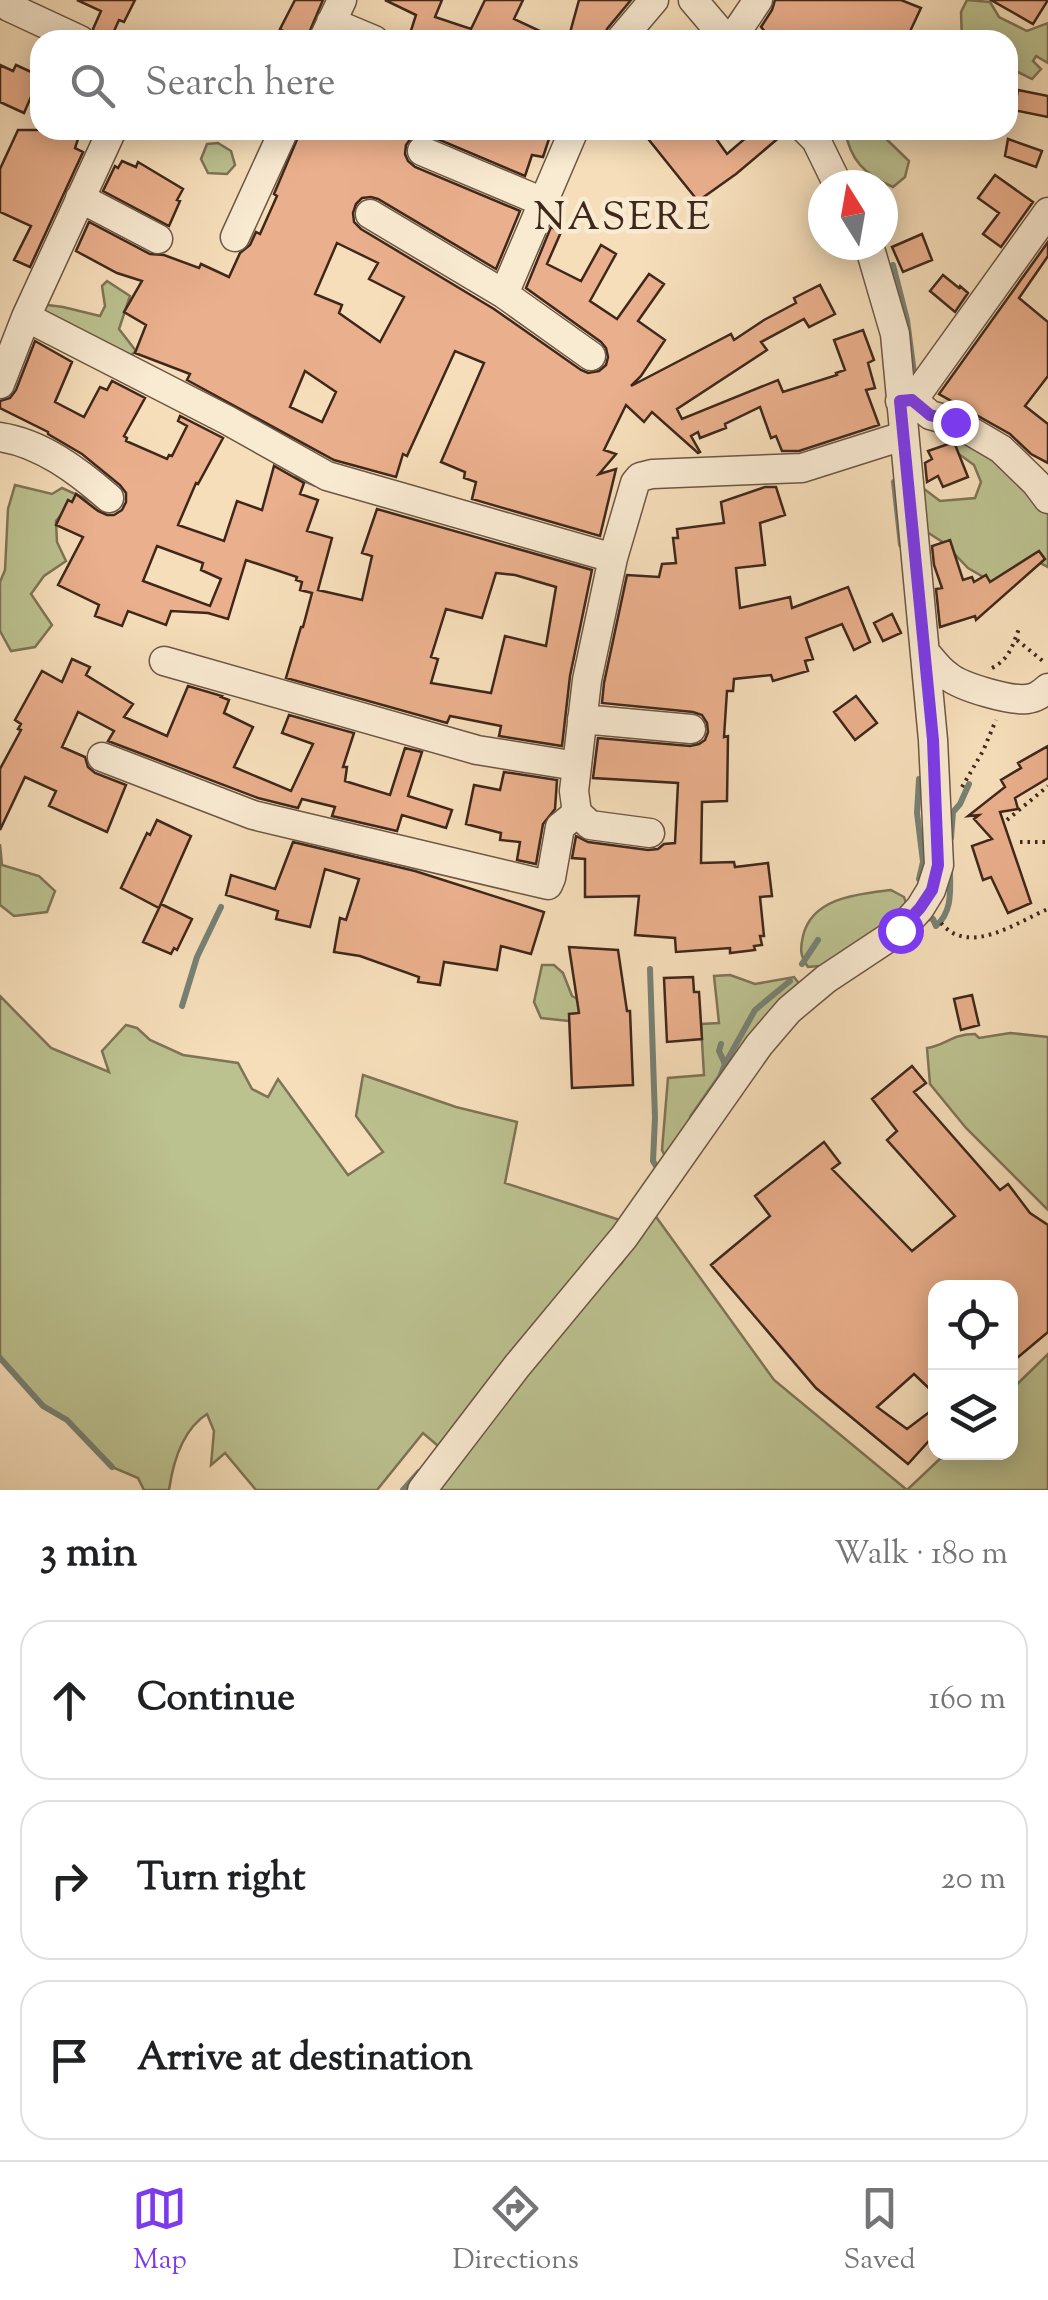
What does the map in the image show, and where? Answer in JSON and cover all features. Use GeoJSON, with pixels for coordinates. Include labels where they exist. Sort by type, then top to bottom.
{"type":"FeatureCollection","features":[{"type":"Feature","properties":{"kind":"street"},"geometry":{"type":"LineString","coordinates":[[628,30],[654,0]]}},
{"type":"Feature","properties":{"kind":"street"},"geometry":{"type":"LineString","coordinates":[[694,0],[720,30]]}},
{"type":"Feature","properties":{"kind":"street"},"geometry":{"type":"LineString","coordinates":[[736,30],[758,0]]}},
{"type":"Feature","properties":{"kind":"street"},"geometry":{"type":"LineString","coordinates":[[7,10],[56,30]]}},
{"type":"Feature","properties":{"kind":"street"},"geometry":{"type":"LineString","coordinates":[[0,384],[26,316],[107,140]]}},
{"type":"Feature","properties":{"kind":"street"},"geometry":{"type":"LineString","coordinates":[[235,237],[279,140]]}},
{"type":"Feature","properties":{"kind":"street"},"geometry":{"type":"LineString","coordinates":[[504,294],[570,140]]}},
{"type":"Feature","properties":{"kind":"street"},"geometry":{"type":"LineString","coordinates":[[816,140],[831,170]]}},
{"type":"Feature","properties":{"kind":"street"},"geometry":{"type":"LineString","coordinates":[[422,151],[544,202]]}},
{"type":"Feature","properties":{"kind":"street"},"geometry":{"type":"LineString","coordinates":[[80,198],[158,238]]}},
{"type":"Feature","properties":{"kind":"street"},"geometry":{"type":"LineString","coordinates":[[906,400],[1048,212]]}},
{"type":"Feature","properties":{"kind":"street"},"geometry":{"type":"LineString","coordinates":[[370,214],[504,294],[591,356]]}},
{"type":"Feature","properties":{"kind":"street"},"geometry":{"type":"LineString","coordinates":[[422,1490],[516,1366],[624,1237],[768,1034],[826,979],[900,930],[932,890],[938,865],[938,818],[903,436],[906,400],[895,334],[873,260]]}},
{"type":"Feature","properties":{"kind":"street"},"geometry":{"type":"LineString","coordinates":[[26,316],[327,476],[612,558]]}},
{"type":"Feature","properties":{"kind":"street"},"geometry":{"type":"LineString","coordinates":[[906,400],[1001,449],[1048,498]]}},
{"type":"Feature","properties":{"kind":"street"},"geometry":{"type":"LineString","coordinates":[[650,833],[590,825],[577,814],[574,791],[587,680],[612,558],[637,480],[644,476],[802,468],[903,436]]}},
{"type":"Feature","properties":{"kind":"street"},"geometry":{"type":"LineString","coordinates":[[0,438],[21,440],[36,448],[79,473],[108,498]]}},
{"type":"Feature","properties":{"kind":"street"},"geometry":{"type":"LineString","coordinates":[[925,652],[957,682],[1015,700],[1040,693]]}},
{"type":"Feature","properties":{"kind":"street"},"geometry":{"type":"LineString","coordinates":[[164,661],[477,750],[577,766]]}},
{"type":"Feature","properties":{"kind":"street"},"geometry":{"type":"LineString","coordinates":[[582,720],[691,730]]}},
{"type":"Feature","properties":{"kind":"street"},"geometry":{"type":"LineString","coordinates":[[102,757],[253,814],[548,885],[560,827],[577,814]]}},
{"type":"Feature","properties":{"kind":"path"},"geometry":{"type":"LineString","coordinates":[[992,668],[1003,662],[1020,626]]}},
{"type":"Feature","properties":{"kind":"path"},"geometry":{"type":"LineString","coordinates":[[1015,638],[1048,665]]}},
{"type":"Feature","properties":{"kind":"path"},"geometry":{"type":"LineString","coordinates":[[938,818],[984,751],[999,710],[1040,693]]}},
{"type":"Feature","properties":{"kind":"path"},"geometry":{"type":"LineString","coordinates":[[1007,820],[1048,786]]}},
{"type":"Feature","properties":{"kind":"path"},"geometry":{"type":"LineString","coordinates":[[1020,842],[1048,840]]}},
{"type":"Feature","properties":{"kind":"path"},"geometry":{"type":"LineString","coordinates":[[943,925],[971,938],[993,934],[1048,909]]}},
{"type":"Feature","properties":{"kind":"green space"},"geometry":{"type":"Polygon","coordinates":[[[967,0],[990,2],[999,17],[1027,31],[1048,23],[1048,63],[1036,56],[1033,61],[1041,69],[1032,79],[1018,72],[1018,30],[962,30],[961,12],[967,0]]]}},
{"type":"Feature","properties":{"kind":"green space"},"geometry":{"type":"Polygon","coordinates":[[[848,140],[887,140],[909,161],[905,177],[898,183],[898,170],[865,170],[848,140]]]}},
{"type":"Feature","properties":{"kind":"green space"},"geometry":{"type":"Polygon","coordinates":[[[218,143],[231,151],[235,165],[227,174],[208,173],[201,159],[207,144],[218,143]]]}},
{"type":"Feature","properties":{"kind":"green space"},"geometry":{"type":"Polygon","coordinates":[[[107,281],[130,296],[119,329],[136,351],[124,361],[47,334],[40,304],[100,316],[105,306],[102,286],[107,281]]]}},
{"type":"Feature","properties":{"kind":"green space"},"geometry":{"type":"Polygon","coordinates":[[[953,436],[969,438],[1027,489],[1048,514],[1048,567],[1030,558],[992,582],[968,568],[927,532],[915,482],[940,501],[975,498],[981,482],[974,465],[952,449],[953,436]]]}},
{"type":"Feature","properties":{"kind":"green space"},"geometry":{"type":"Polygon","coordinates":[[[15,485],[52,494],[62,488],[104,507],[104,514],[92,515],[68,507],[56,521],[57,542],[66,561],[44,576],[31,594],[52,625],[35,647],[11,651],[0,631],[0,582],[5,570],[8,509],[15,485]]]}},
{"type":"Feature","properties":{"kind":"green space"},"geometry":{"type":"Polygon","coordinates":[[[0,844],[2,865],[39,876],[55,891],[47,912],[14,916],[0,905],[0,844]]]}},
{"type":"Feature","properties":{"kind":"green space"},"geometry":{"type":"Polygon","coordinates":[[[891,890],[904,897],[908,910],[832,965],[808,967],[801,945],[816,913],[838,900],[891,890]]]}},
{"type":"Feature","properties":{"kind":"green space"},"geometry":{"type":"Polygon","coordinates":[[[542,965],[554,965],[563,973],[572,996],[590,1006],[591,1015],[569,1021],[541,1018],[534,1002],[542,965]]]}},
{"type":"Feature","properties":{"kind":"green space"},"geometry":{"type":"Polygon","coordinates":[[[730,975],[755,984],[794,977],[801,986],[665,1156],[662,1150],[668,1078],[704,1075],[701,1024],[719,1023],[714,976],[730,975]]]}},
{"type":"Feature","properties":{"kind":"green space"},"geometry":{"type":"Polygon","coordinates":[[[0,996],[51,1048],[109,1072],[102,1051],[126,1025],[183,1055],[238,1063],[252,1089],[268,1097],[278,1079],[348,1175],[383,1152],[356,1116],[363,1075],[456,1107],[517,1122],[505,1183],[626,1222],[444,1451],[423,1433],[377,1490],[256,1490],[225,1453],[211,1465],[214,1431],[207,1414],[191,1429],[180,1448],[169,1490],[144,1490],[138,1478],[112,1467],[67,1420],[43,1406],[0,1358],[0,996]]]}},
{"type":"Feature","properties":{"kind":"green space"},"geometry":{"type":"Polygon","coordinates":[[[1010,1033],[1048,1037],[1048,1210],[966,1128],[930,1084],[927,1048],[967,1034],[979,1038],[1010,1033]]]}},
{"type":"Feature","properties":{"kind":"green space"},"geometry":{"type":"Polygon","coordinates":[[[654,1214],[774,1380],[907,1490],[434,1490],[581,1302],[621,1264],[654,1214]]]}},
{"type":"Feature","properties":{"kind":"green space"},"geometry":{"type":"Polygon","coordinates":[[[1048,1354],[1048,1490],[907,1490],[939,1460],[1018,1460],[1018,1383],[1048,1354]]]}},
{"type":"Feature","properties":{"kind":"building"},"geometry":{"type":"Polygon","coordinates":[[[77,0],[135,0],[124,22],[119,20],[114,30],[93,30],[101,11],[77,0]]]}},
{"type":"Feature","properties":{"kind":"building"},"geometry":{"type":"Polygon","coordinates":[[[295,0],[323,0],[310,30],[280,29],[295,0]]]}},
{"type":"Feature","properties":{"kind":"building"},"geometry":{"type":"Polygon","coordinates":[[[385,0],[442,0],[435,17],[471,29],[485,0],[523,0],[514,19],[538,30],[411,30],[416,15],[385,0]]]}},
{"type":"Feature","properties":{"kind":"building"},"geometry":{"type":"Polygon","coordinates":[[[579,0],[631,0],[607,30],[571,30],[579,0]]]}},
{"type":"Feature","properties":{"kind":"building"},"geometry":{"type":"Polygon","coordinates":[[[775,0],[901,0],[921,8],[911,30],[764,30],[761,27],[775,0]]]}},
{"type":"Feature","properties":{"kind":"building"},"geometry":{"type":"Polygon","coordinates":[[[991,0],[1048,0],[1033,24],[991,0]]]}},
{"type":"Feature","properties":{"kind":"building"},"geometry":{"type":"Polygon","coordinates":[[[0,65],[13,71],[16,65],[30,71],[30,99],[24,113],[0,102],[0,65]]]}},
{"type":"Feature","properties":{"kind":"building"},"geometry":{"type":"Polygon","coordinates":[[[1018,90],[1048,96],[1048,117],[1018,111],[1018,90]]]}},
{"type":"Feature","properties":{"kind":"building"},"geometry":{"type":"Polygon","coordinates":[[[18,130],[30,130],[30,140],[78,140],[75,148],[83,152],[30,267],[14,260],[31,226],[0,212],[0,169],[18,130]]]}},
{"type":"Feature","properties":{"kind":"building"},"geometry":{"type":"Polygon","coordinates":[[[297,140],[410,140],[405,154],[415,167],[520,211],[496,269],[378,199],[362,198],[353,213],[354,222],[588,373],[606,365],[606,348],[526,288],[551,227],[561,232],[547,264],[581,281],[601,245],[616,254],[590,301],[617,319],[649,274],[664,284],[638,321],[665,340],[631,386],[731,334],[734,340],[796,303],[794,298],[820,285],[835,314],[809,327],[804,319],[761,342],[767,350],[677,409],[682,419],[778,380],[783,392],[837,375],[845,370],[834,340],[863,330],[874,360],[868,363],[875,388],[866,390],[879,425],[799,451],[782,451],[776,436],[771,438],[760,407],[725,424],[726,428],[700,438],[698,432],[691,436],[698,453],[652,412],[644,422],[626,405],[604,450],[616,454],[599,474],[616,469],[600,536],[472,499],[476,482],[464,478],[465,472],[441,462],[484,363],[455,351],[407,456],[403,454],[396,477],[334,460],[187,380],[190,374],[135,353],[146,325],[124,312],[142,281],[117,273],[76,251],[89,222],[150,254],[199,268],[201,264],[229,277],[240,253],[250,245],[256,232],[260,234],[277,196],[274,194],[297,140]],[[337,243],[315,294],[342,305],[339,313],[380,342],[404,297],[369,279],[378,263],[337,243]],[[305,371],[290,407],[322,422],[336,392],[305,371]]]}},
{"type":"Feature","properties":{"kind":"building"},"geometry":{"type":"Polygon","coordinates":[[[440,140],[549,140],[543,157],[532,155],[525,176],[440,140]]]}},
{"type":"Feature","properties":{"kind":"building"},"geometry":{"type":"Polygon","coordinates":[[[649,140],[717,140],[727,154],[743,140],[776,140],[736,174],[698,201],[649,140]]]}},
{"type":"Feature","properties":{"kind":"building"},"geometry":{"type":"Polygon","coordinates":[[[1008,140],[1042,151],[1036,167],[1005,156],[1008,140]]]}},
{"type":"Feature","properties":{"kind":"building"},"geometry":{"type":"Polygon","coordinates":[[[122,161],[136,167],[138,162],[183,189],[169,226],[103,191],[115,166],[118,168],[122,161]]]}},
{"type":"Feature","properties":{"kind":"building"},"geometry":{"type":"Polygon","coordinates":[[[995,175],[1033,202],[1001,247],[983,234],[999,213],[978,198],[995,175]]]}},
{"type":"Feature","properties":{"kind":"building"},"geometry":{"type":"Polygon","coordinates":[[[922,234],[932,260],[903,272],[898,260],[898,244],[922,234]]]}},
{"type":"Feature","properties":{"kind":"building"},"geometry":{"type":"Polygon","coordinates":[[[1048,242],[1048,256],[1019,298],[1048,322],[1048,376],[1025,406],[1048,424],[1048,463],[1031,454],[1010,434],[939,394],[1048,242]]]}},
{"type":"Feature","properties":{"kind":"building"},"geometry":{"type":"Polygon","coordinates":[[[943,275],[968,293],[955,312],[930,291],[943,275]]]}},
{"type":"Feature","properties":{"kind":"building"},"geometry":{"type":"Polygon","coordinates":[[[35,341],[72,362],[55,402],[84,417],[100,387],[107,390],[112,381],[145,398],[124,436],[126,441],[167,459],[187,426],[178,421],[180,416],[223,438],[196,483],[178,525],[224,541],[237,501],[262,510],[274,466],[304,483],[300,494],[318,500],[307,531],[332,538],[318,590],[362,600],[372,556],[362,553],[377,509],[592,570],[570,676],[562,746],[499,736],[501,726],[450,716],[447,723],[286,678],[312,593],[300,590],[302,582],[297,577],[246,560],[228,619],[208,613],[171,611],[166,625],[128,611],[122,626],[95,616],[99,605],[58,585],[83,537],[56,525],[68,500],[72,502],[76,494],[98,511],[114,515],[122,510],[126,493],[82,454],[0,408],[0,401],[10,398],[35,341]],[[157,546],[143,581],[210,606],[221,579],[201,570],[203,563],[157,546]],[[496,573],[482,618],[446,609],[431,657],[438,659],[431,683],[491,693],[505,636],[546,646],[556,587],[496,573]]]}},
{"type":"Feature","properties":{"kind":"building"},"geometry":{"type":"Polygon","coordinates":[[[954,442],[968,477],[943,487],[938,476],[927,482],[925,463],[932,459],[928,451],[954,442]]]}},
{"type":"Feature","properties":{"kind":"building"},"geometry":{"type":"Polygon","coordinates":[[[776,487],[785,515],[760,523],[765,565],[736,568],[740,608],[790,597],[792,608],[848,587],[870,642],[854,650],[842,624],[806,638],[813,659],[805,661],[808,671],[773,681],[771,675],[734,679],[733,691],[727,691],[724,737],[728,736],[727,801],[702,802],[701,863],[734,862],[735,867],[768,863],[772,896],[760,897],[764,936],[760,936],[762,945],[754,946],[755,950],[676,952],[675,938],[635,935],[639,896],[585,897],[585,859],[572,858],[576,836],[588,842],[648,850],[675,843],[678,783],[593,778],[598,738],[690,746],[705,740],[707,723],[702,715],[693,712],[602,703],[604,683],[627,575],[659,577],[662,564],[676,563],[673,538],[678,538],[677,529],[724,523],[721,502],[776,487]]]}},
{"type":"Feature","properties":{"kind":"building"},"geometry":{"type":"Polygon","coordinates":[[[950,540],[963,580],[972,577],[974,582],[986,575],[990,582],[1039,551],[1045,559],[976,620],[975,616],[940,627],[936,589],[942,588],[932,546],[950,540]]]}},
{"type":"Feature","properties":{"kind":"building"},"geometry":{"type":"Polygon","coordinates":[[[892,614],[901,633],[883,641],[874,623],[892,614]]]}},
{"type":"Feature","properties":{"kind":"building"},"geometry":{"type":"Polygon","coordinates":[[[72,659],[90,667],[86,675],[133,704],[124,717],[167,736],[188,686],[229,700],[224,713],[253,727],[234,767],[291,791],[313,744],[282,733],[289,715],[354,733],[343,767],[347,767],[345,781],[390,795],[405,748],[422,752],[408,796],[452,810],[446,828],[402,815],[397,831],[332,816],[335,807],[302,799],[298,808],[258,798],[108,741],[114,731],[78,712],[62,747],[85,757],[95,773],[126,785],[107,832],[49,806],[56,791],[25,777],[0,830],[0,769],[21,730],[21,724],[15,720],[42,671],[62,682],[72,659]]]}},
{"type":"Feature","properties":{"kind":"building"},"geometry":{"type":"Polygon","coordinates":[[[856,696],[877,723],[855,740],[834,712],[856,696]]]}},
{"type":"Feature","properties":{"kind":"building"},"geometry":{"type":"Polygon","coordinates":[[[1048,746],[1048,778],[1015,798],[1018,809],[1000,812],[1031,903],[1008,913],[991,877],[983,880],[972,846],[992,839],[974,819],[979,815],[968,816],[1005,787],[1001,780],[1021,768],[1018,763],[1048,746]]]}},
{"type":"Feature","properties":{"kind":"building"},"geometry":{"type":"Polygon","coordinates":[[[504,772],[557,780],[555,809],[543,824],[536,864],[517,860],[520,842],[500,840],[501,833],[466,824],[474,785],[500,790],[504,772]]]}},
{"type":"Feature","properties":{"kind":"building"},"geometry":{"type":"Polygon","coordinates":[[[157,820],[191,836],[159,908],[121,888],[157,820]]]}},
{"type":"Feature","properties":{"kind":"building"},"geometry":{"type":"Polygon","coordinates":[[[293,842],[415,871],[544,912],[531,954],[501,946],[497,970],[444,962],[440,985],[418,982],[419,977],[360,956],[334,952],[340,918],[346,920],[359,879],[325,869],[310,927],[276,919],[278,911],[226,895],[231,875],[275,889],[293,842]]]}},
{"type":"Feature","properties":{"kind":"building"},"geometry":{"type":"Polygon","coordinates":[[[161,904],[192,919],[177,950],[174,948],[171,954],[143,942],[161,904]]]}},
{"type":"Feature","properties":{"kind":"building"},"geometry":{"type":"Polygon","coordinates":[[[569,947],[618,950],[630,1011],[633,1085],[572,1088],[569,1014],[579,1013],[569,947]]]}},
{"type":"Feature","properties":{"kind":"building"},"geometry":{"type":"Polygon","coordinates":[[[693,977],[694,992],[699,992],[702,1039],[667,1042],[664,978],[693,977]]]}},
{"type":"Feature","properties":{"kind":"building"},"geometry":{"type":"Polygon","coordinates":[[[972,995],[979,1025],[961,1030],[954,999],[972,995]]]}},
{"type":"Feature","properties":{"kind":"building"},"geometry":{"type":"Polygon","coordinates":[[[912,1066],[926,1083],[914,1092],[1000,1190],[1008,1184],[1030,1213],[1048,1225],[1048,1332],[1018,1357],[1018,1280],[928,1280],[928,1387],[914,1374],[877,1407],[907,1429],[928,1413],[928,1442],[908,1464],[816,1388],[711,1265],[770,1216],[755,1196],[824,1142],[840,1163],[832,1169],[912,1251],[955,1216],[887,1140],[897,1131],[872,1099],[912,1066]]]}},
{"type":"Feature","properties":{"kind":"waterway"},"geometry":{"type":"LineString","coordinates":[[893,265],[907,320],[915,381]]}},
{"type":"Feature","properties":{"kind":"waterway"},"geometry":{"type":"LineString","coordinates":[[298,477],[315,484]]}},
{"type":"Feature","properties":{"kind":"waterway"},"geometry":{"type":"LineString","coordinates":[[894,482],[901,545]]}},
{"type":"Feature","properties":{"kind":"waterway"},"geometry":{"type":"LineString","coordinates":[[919,779],[917,813],[923,862],[919,879]]}},
{"type":"Feature","properties":{"kind":"waterway"},"geometry":{"type":"LineString","coordinates":[[951,838],[953,812],[969,784]]}},
{"type":"Feature","properties":{"kind":"waterway"},"geometry":{"type":"LineString","coordinates":[[923,922],[933,919],[936,926],[945,914],[950,870]]}},
{"type":"Feature","properties":{"kind":"waterway"},"geometry":{"type":"LineString","coordinates":[[182,1006],[197,957],[221,907]]}},
{"type":"Feature","properties":{"kind":"waterway"},"geometry":{"type":"LineString","coordinates":[[802,964],[818,940]]}},
{"type":"Feature","properties":{"kind":"waterway"},"geometry":{"type":"LineString","coordinates":[[650,969],[653,1161],[659,1171]]}},
{"type":"Feature","properties":{"kind":"waterway"},"geometry":{"type":"LineString","coordinates":[[725,1064],[755,1010],[790,981]]}},
{"type":"Feature","properties":{"kind":"waterway"},"geometry":{"type":"LineString","coordinates":[[692,1117],[720,1077],[725,1064],[719,1051],[721,1044]]}},
{"type":"Feature","properties":{"kind":"waterway","name":"NASERE"},"geometry":{"type":"LineString","coordinates":[[0,1358],[43,1406],[67,1420],[112,1467]]}},
{"type":"Feature","properties":{"kind":"waterway"},"geometry":{"type":"LineString","coordinates":[[403,1490],[419,1472]]}},
{"type":"Feature","properties":{"kind":"district","name":"NASERE"},"geometry":{"type":"Point","coordinates":[623,215]}},
{"type":"Feature","properties":{"kind":"route"},"geometry":{"type":"LineString","coordinates":[[900,930],[932,890],[938,865],[933,740],[900,401],[912,400],[930,415],[955,422]]}}]}
